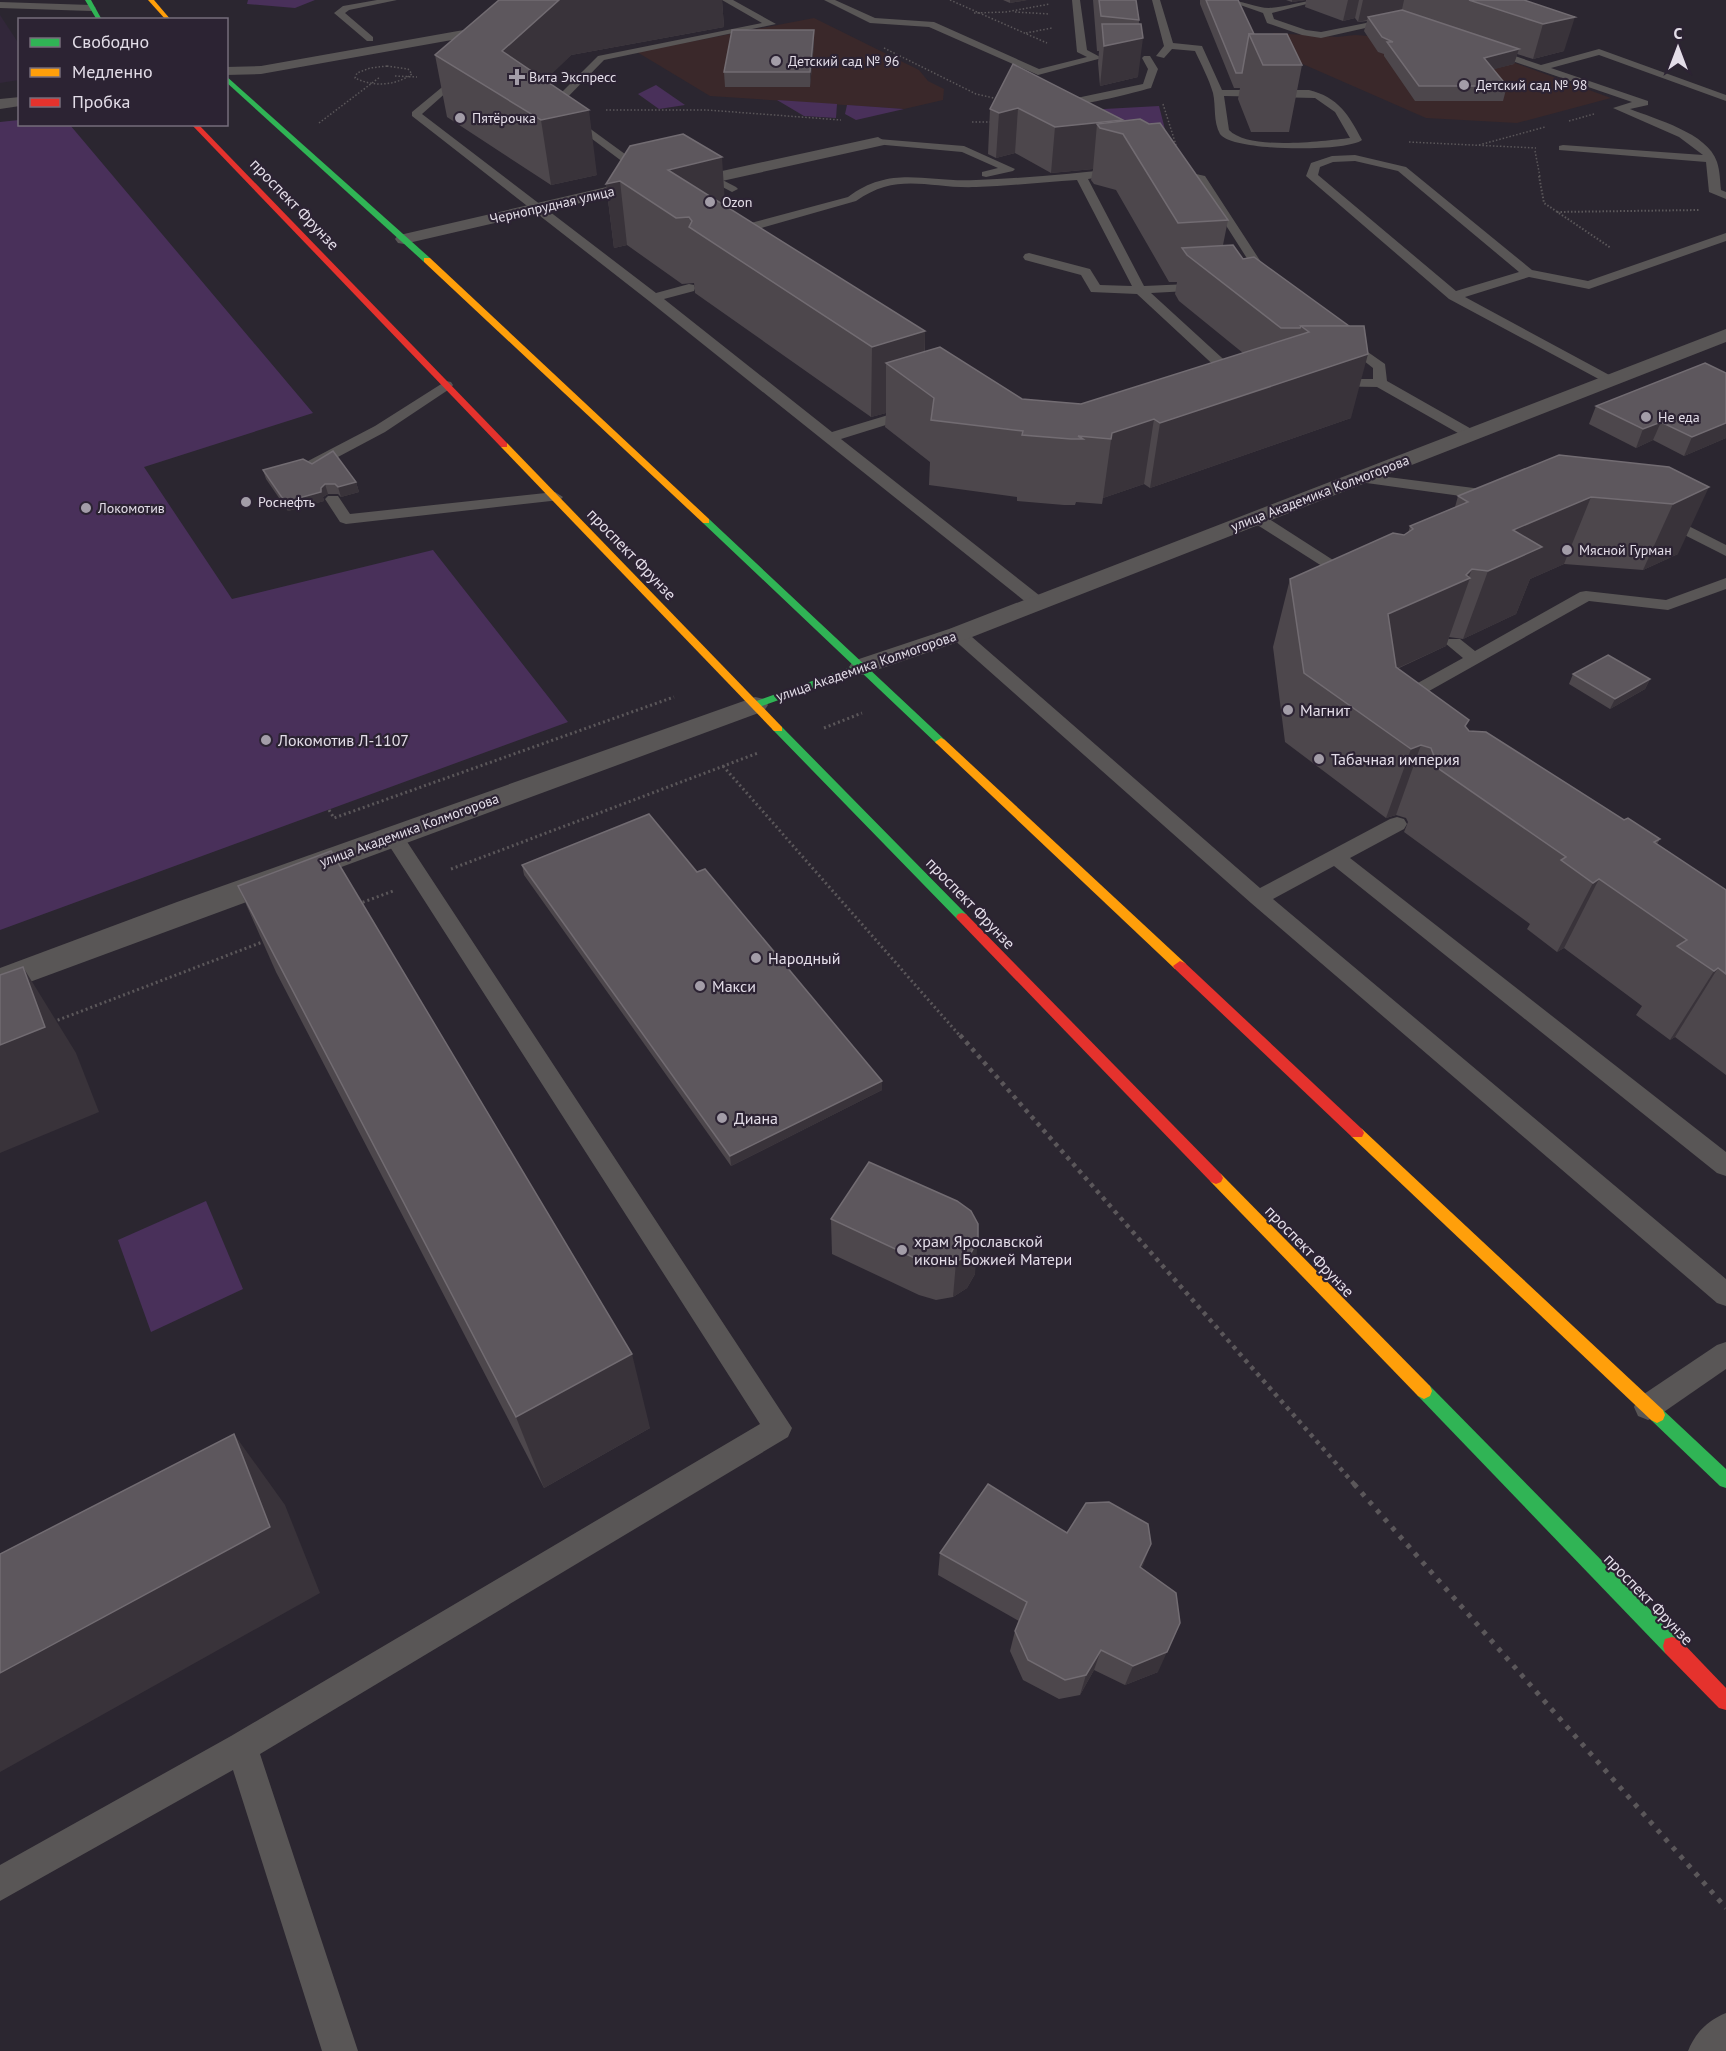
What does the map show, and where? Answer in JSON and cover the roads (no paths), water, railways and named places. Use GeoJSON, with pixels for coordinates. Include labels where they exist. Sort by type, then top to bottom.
{"type":"FeatureCollection","features":[{"type":"Feature","properties":{"kind":"main road"},"geometry":{"type":"LineString","coordinates":[[151,0],[167,18]]}},
{"type":"Feature","properties":{"kind":"main road"},"geometry":{"type":"LineString","coordinates":[[89,4],[99,18]]}},
{"type":"Feature","properties":{"kind":"main road"},"geometry":{"type":"LineString","coordinates":[[228,80],[404,239],[862,667],[1726,1480]]}},
{"type":"Feature","properties":{"kind":"main road","name":"проспект Фрунзе"},"geometry":{"type":"LineString","coordinates":[[196,126],[755,705],[1726,1701]]}},
{"type":"Feature","properties":{"kind":"main road","name":"улица Академика Колмогорова"},"geometry":{"type":"LineString","coordinates":[[755,705],[862,667]]}},
{"type":"Feature","properties":{"kind":"street"},"geometry":{"type":"LineString","coordinates":[[228,69],[252,60],[370,39],[512,19],[482,31],[261,70],[228,70]]}},
{"type":"Feature","properties":{"kind":"street"},"geometry":{"type":"LineString","coordinates":[[0,104],[18,101]]}},
{"type":"Feature","properties":{"kind":"street","name":"Чернопрудная улица"},"geometry":{"type":"LineString","coordinates":[[404,239],[654,181],[713,178],[878,142]]}},
{"type":"Feature","properties":{"kind":"street","name":"улица Академика Колмогорова"},"geometry":{"type":"LineString","coordinates":[[862,667],[958,634],[1726,334]]}},
{"type":"Feature","properties":{"kind":"street","name":"улица Академика Колмогорова"},"geometry":{"type":"LineString","coordinates":[[0,981],[755,705]]}},
{"type":"Feature","properties":{"kind":"lane"},"geometry":{"type":"LineString","coordinates":[[370,39],[339,13],[346,8],[393,0]]}},
{"type":"Feature","properties":{"kind":"lane"},"geometry":{"type":"LineString","coordinates":[[654,181],[553,106],[601,58],[771,24],[726,0]]}},
{"type":"Feature","properties":{"kind":"lane"},"geometry":{"type":"LineString","coordinates":[[828,0],[873,21],[931,24],[1038,72],[1102,58],[1082,52],[1076,0]]}},
{"type":"Feature","properties":{"kind":"lane"},"geometry":{"type":"LineString","coordinates":[[998,99],[1067,103],[1147,86],[1153,69],[1142,58],[1160,56],[1169,46],[1156,0]]}},
{"type":"Feature","properties":{"kind":"lane"},"geometry":{"type":"LineString","coordinates":[[1230,0],[1267,11],[1318,0]]}},
{"type":"Feature","properties":{"kind":"lane"},"geometry":{"type":"LineString","coordinates":[[0,5],[89,4]]}},
{"type":"Feature","properties":{"kind":"lane"},"geometry":{"type":"LineString","coordinates":[[1267,11],[1270,21],[1313,34],[1336,34],[1400,19],[1411,23]]}},
{"type":"Feature","properties":{"kind":"lane"},"geometry":{"type":"LineString","coordinates":[[482,31],[497,41]]}},
{"type":"Feature","properties":{"kind":"lane"},"geometry":{"type":"LineString","coordinates":[[1576,45],[1726,98]]}},
{"type":"Feature","properties":{"kind":"lane"},"geometry":{"type":"LineString","coordinates":[[1169,46],[1199,48],[1218,93],[1225,133],[1232,139],[1245,144],[1305,144],[1357,140],[1339,107],[1321,95],[1218,93]]}},
{"type":"Feature","properties":{"kind":"lane"},"geometry":{"type":"LineString","coordinates":[[1475,46],[1644,103],[1618,108],[1715,146]]}},
{"type":"Feature","properties":{"kind":"lane"},"geometry":{"type":"LineString","coordinates":[[1540,68],[1599,52]]}},
{"type":"Feature","properties":{"kind":"lane"},"geometry":{"type":"LineString","coordinates":[[472,64],[416,114],[654,298],[1038,603]]}},
{"type":"Feature","properties":{"kind":"lane"},"geometry":{"type":"LineString","coordinates":[[1683,134],[1711,159],[1715,192],[1726,196]]}},
{"type":"Feature","properties":{"kind":"lane"},"geometry":{"type":"LineString","coordinates":[[878,142],[964,148],[1009,169],[950,182]]}},
{"type":"Feature","properties":{"kind":"lane"},"geometry":{"type":"LineString","coordinates":[[1563,148],[1711,159]]}},
{"type":"Feature","properties":{"kind":"lane"},"geometry":{"type":"LineString","coordinates":[[1608,380],[1455,296],[1312,176],[1315,165],[1332,159],[1355,158],[1402,169],[1528,273],[1589,285],[1726,237]]}},
{"type":"Feature","properties":{"kind":"lane"},"geometry":{"type":"LineString","coordinates":[[722,249],[740,230],[852,199],[867,188],[902,179],[973,184],[1081,177],[1136,169]]}},
{"type":"Feature","properties":{"kind":"lane"},"geometry":{"type":"LineString","coordinates":[[1154,170],[1201,178],[1268,285]]}},
{"type":"Feature","properties":{"kind":"lane"},"geometry":{"type":"LineString","coordinates":[[1081,177],[1140,291],[1245,388]]}},
{"type":"Feature","properties":{"kind":"lane"},"geometry":{"type":"LineString","coordinates":[[713,178],[732,189]]}},
{"type":"Feature","properties":{"kind":"lane"},"geometry":{"type":"LineString","coordinates":[[763,211],[776,220]]}},
{"type":"Feature","properties":{"kind":"lane"},"geometry":{"type":"LineString","coordinates":[[1029,257],[1086,272],[1096,290],[1140,291],[1222,285]]}},
{"type":"Feature","properties":{"kind":"lane"},"geometry":{"type":"LineString","coordinates":[[1455,296],[1528,273]]}},
{"type":"Feature","properties":{"kind":"lane"},"geometry":{"type":"LineString","coordinates":[[654,298],[689,288]]}},
{"type":"Feature","properties":{"kind":"lane"},"geometry":{"type":"LineString","coordinates":[[1334,331],[1380,367],[1380,384]]}},
{"type":"Feature","properties":{"kind":"lane"},"geometry":{"type":"LineString","coordinates":[[1314,382],[1380,384],[1470,434]]}},
{"type":"Feature","properties":{"kind":"lane"},"geometry":{"type":"LineString","coordinates":[[314,466],[313,464],[380,429],[446,385]]}},
{"type":"Feature","properties":{"kind":"lane"},"geometry":{"type":"LineString","coordinates":[[830,438],[925,408]]}},
{"type":"Feature","properties":{"kind":"lane"},"geometry":{"type":"LineString","coordinates":[[1357,478],[1508,497]]}},
{"type":"Feature","properties":{"kind":"lane"},"geometry":{"type":"LineString","coordinates":[[333,499],[346,519],[555,497]]}},
{"type":"Feature","properties":{"kind":"lane"},"geometry":{"type":"LineString","coordinates":[[1647,514],[1659,516],[1726,551]]}},
{"type":"Feature","properties":{"kind":"lane"},"geometry":{"type":"LineString","coordinates":[[1257,518],[1363,584]]}},
{"type":"Feature","properties":{"kind":"lane"},"geometry":{"type":"LineString","coordinates":[[1417,735],[1413,693],[1586,596],[1668,605],[1726,583]]}},
{"type":"Feature","properties":{"kind":"lane"},"geometry":{"type":"LineString","coordinates":[[958,634],[1258,898],[1726,1295]]}},
{"type":"Feature","properties":{"kind":"lane"},"geometry":{"type":"LineString","coordinates":[[1454,643],[1474,658]]}},
{"type":"Feature","properties":{"kind":"lane"},"geometry":{"type":"LineString","coordinates":[[1258,898],[1397,824]]}},
{"type":"Feature","properties":{"kind":"lane"},"geometry":{"type":"LineString","coordinates":[[0,1884],[242,1747],[778,1428],[393,836]]}},
{"type":"Feature","properties":{"kind":"lane"},"geometry":{"type":"LineString","coordinates":[[1336,856],[1726,1166]]}},
{"type":"Feature","properties":{"kind":"lane"},"geometry":{"type":"LineString","coordinates":[[1648,1407],[1726,1354]]}},
{"type":"Feature","properties":{"kind":"lane"},"geometry":{"type":"LineString","coordinates":[[242,1747],[340,2051]]}},
{"type":"Feature","properties":{"kind":"lane"},"geometry":{"type":"LineString","coordinates":[[1706,2051],[1726,2031]]}},
{"type":"Feature","properties":{"kind":"place","name":"Детский сад № 96"},"geometry":{"type":"Point","coordinates":[776,61]}},
{"type":"Feature","properties":{"kind":"place","name":"Вита Экспресс"},"geometry":{"type":"Point","coordinates":[517,77]}},
{"type":"Feature","properties":{"kind":"place","name":"Детский сад № 98"},"geometry":{"type":"Point","coordinates":[1464,85]}},
{"type":"Feature","properties":{"kind":"place","name":"Пятёрочка"},"geometry":{"type":"Point","coordinates":[460,118]}},
{"type":"Feature","properties":{"kind":"place","name":"Ozon"},"geometry":{"type":"Point","coordinates":[710,202]}},
{"type":"Feature","properties":{"kind":"place","name":"Не еда"},"geometry":{"type":"Point","coordinates":[1646,417]}},
{"type":"Feature","properties":{"kind":"place","name":"Роснефть"},"geometry":{"type":"Point","coordinates":[246,502]}},
{"type":"Feature","properties":{"kind":"place","name":"Локомотив"},"geometry":{"type":"Point","coordinates":[86,508]}},
{"type":"Feature","properties":{"kind":"place","name":"Мясной Гурман"},"geometry":{"type":"Point","coordinates":[1567,550]}},
{"type":"Feature","properties":{"kind":"place","name":"Магнит"},"geometry":{"type":"Point","coordinates":[1288,710]}},
{"type":"Feature","properties":{"kind":"place","name":"Локомотив Л-1107"},"geometry":{"type":"Point","coordinates":[266,740]}},
{"type":"Feature","properties":{"kind":"place","name":"Табачная империя"},"geometry":{"type":"Point","coordinates":[1319,759]}},
{"type":"Feature","properties":{"kind":"place","name":"Народный"},"geometry":{"type":"Point","coordinates":[756,958]}},
{"type":"Feature","properties":{"kind":"place","name":"Макси"},"geometry":{"type":"Point","coordinates":[700,986]}},
{"type":"Feature","properties":{"kind":"place","name":"Диана"},"geometry":{"type":"Point","coordinates":[722,1118]}},
{"type":"Feature","properties":{"kind":"place","name":"храм Ярославской иконы Божией Матери"},"geometry":{"type":"Point","coordinates":[902,1250]}}]}
